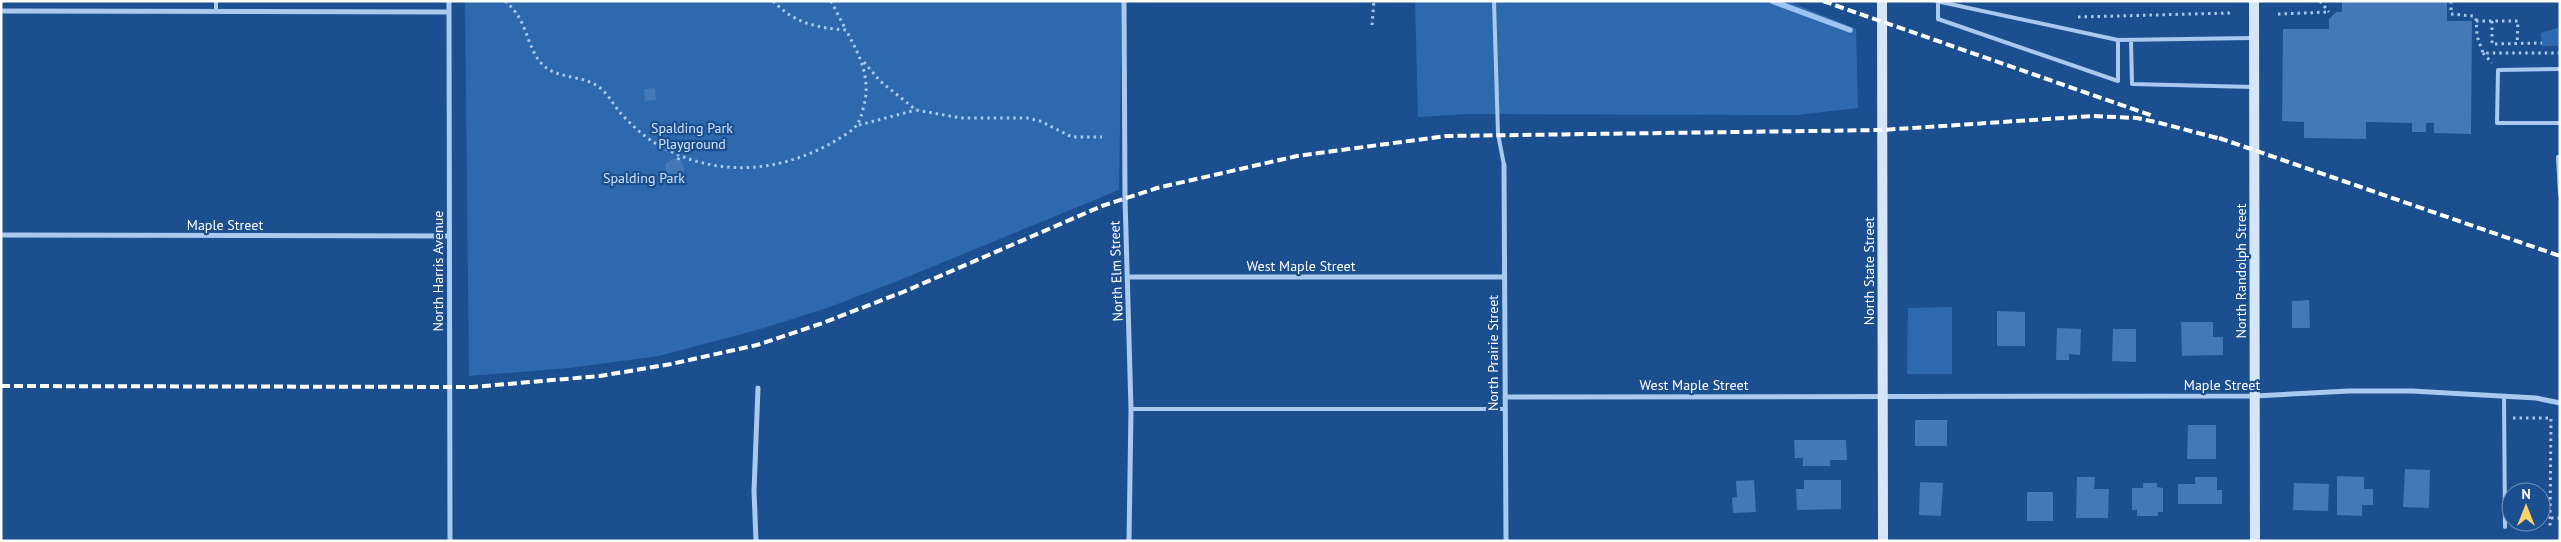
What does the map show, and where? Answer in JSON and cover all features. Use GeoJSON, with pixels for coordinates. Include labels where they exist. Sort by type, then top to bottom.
{"type":"FeatureCollection","features":[{"type":"Feature","properties":{"kind":"main road","name":"North State Street"},"geometry":{"type":"LineString","coordinates":[[1882,1],[1883,541]]}},
{"type":"Feature","properties":{"kind":"main road","name":"North Randolph Street"},"geometry":{"type":"LineString","coordinates":[[2254,1],[2255,541]]}},
{"type":"Feature","properties":{"kind":"street","name":"North Harris Avenue"},"geometry":{"type":"LineString","coordinates":[[449,1],[450,541]]}},
{"type":"Feature","properties":{"kind":"street","name":"North Elm Street"},"geometry":{"type":"LineString","coordinates":[[1124,1],[1127,277],[1131,409],[1129,541]]}},
{"type":"Feature","properties":{"kind":"street"},"geometry":{"type":"LineString","coordinates":[[1,11],[449,12]]}},
{"type":"Feature","properties":{"kind":"street","name":"North Prairie Street"},"geometry":{"type":"LineString","coordinates":[[1504,165],[1506,541]]}},
{"type":"Feature","properties":{"kind":"street","name":"Maple Street"},"geometry":{"type":"LineString","coordinates":[[1,235],[449,236]]}},
{"type":"Feature","properties":{"kind":"street","name":"West Maple Street"},"geometry":{"type":"LineString","coordinates":[[1127,277],[1504,277]]}},
{"type":"Feature","properties":{"kind":"street"},"geometry":{"type":"LineString","coordinates":[[756,541],[758,388]]}},
{"type":"Feature","properties":{"kind":"street","name":"Maple Street"},"geometry":{"type":"LineString","coordinates":[[1883,396],[2255,396],[2394,391],[2536,398],[2560,403]]}},
{"type":"Feature","properties":{"kind":"street","name":"West Maple Street"},"geometry":{"type":"LineString","coordinates":[[1505,397],[1883,396]]}},
{"type":"Feature","properties":{"kind":"lane"},"geometry":{"type":"LineString","coordinates":[[216,1],[216,12]]}},
{"type":"Feature","properties":{"kind":"lane"},"geometry":{"type":"LineString","coordinates":[[1494,1],[1498,134],[1504,165]]}},
{"type":"Feature","properties":{"kind":"lane"},"geometry":{"type":"LineString","coordinates":[[2118,40],[2118,81],[1938,19],[1937,1],[2118,40],[2254,38]]}},
{"type":"Feature","properties":{"kind":"lane"},"geometry":{"type":"LineString","coordinates":[[2131,40],[2132,84],[2254,87]]}},
{"type":"Feature","properties":{"kind":"lane"},"geometry":{"type":"LineString","coordinates":[[2560,69],[2498,70],[2497,123],[2560,123]]}},
{"type":"Feature","properties":{"kind":"lane"},"geometry":{"type":"LineString","coordinates":[[2558,157],[2560,194]]}},
{"type":"Feature","properties":{"kind":"lane"},"geometry":{"type":"LineString","coordinates":[[2504,396],[2505,482]]}},
{"type":"Feature","properties":{"kind":"lane"},"geometry":{"type":"LineString","coordinates":[[1131,409],[1505,409]]}},
{"type":"Feature","properties":{"kind":"path"},"geometry":{"type":"LineString","coordinates":[[505,1],[524,23],[536,57],[545,67],[596,85],[636,127],[655,142],[680,155],[728,167],[774,166],[819,150],[858,125],[916,110],[961,118],[1027,118],[1040,121],[1072,137],[1102,137]]}},
{"type":"Feature","properties":{"kind":"path"},"geometry":{"type":"LineString","coordinates":[[773,1],[789,16],[809,26],[846,30]]}},
{"type":"Feature","properties":{"kind":"path"},"geometry":{"type":"LineString","coordinates":[[831,1],[862,60],[880,81],[916,110]]}},
{"type":"Feature","properties":{"kind":"path"},"geometry":{"type":"LineString","coordinates":[[1372,25],[1374,1]]}},
{"type":"Feature","properties":{"kind":"path"},"geometry":{"type":"LineString","coordinates":[[2278,14],[2329,12],[2320,1]]}},
{"type":"Feature","properties":{"kind":"path"},"geometry":{"type":"LineString","coordinates":[[2451,1],[2451,14],[2473,16],[2476,21],[2477,36],[2483,53],[2560,53]]}},
{"type":"Feature","properties":{"kind":"path"},"geometry":{"type":"LineString","coordinates":[[2078,17],[2230,14]]}},
{"type":"Feature","properties":{"kind":"path"},"geometry":{"type":"LineString","coordinates":[[2476,21],[2518,21],[2518,44]]}},
{"type":"Feature","properties":{"kind":"path"},"geometry":{"type":"LineString","coordinates":[[2492,21],[2492,44],[2542,43]]}},
{"type":"Feature","properties":{"kind":"path"},"geometry":{"type":"LineString","coordinates":[[858,125],[868,85],[862,60]]}},
{"type":"Feature","properties":{"kind":"path"},"geometry":{"type":"LineString","coordinates":[[678,160],[680,155]]}},
{"type":"Feature","properties":{"kind":"path"},"geometry":{"type":"LineString","coordinates":[[2504,418],[2551,418],[2551,482]]}},
{"type":"Feature","properties":{"kind":"path"},"geometry":{"type":"LineString","coordinates":[[2551,518],[2560,518]]}},
{"type":"Feature","properties":{"kind":"green space","name":"Spalding Park"},"geometry":{"type":"Polygon","coordinates":[[[465,1],[1122,1],[1119,190],[900,280],[827,308],[757,330],[659,356],[569,368],[469,376],[465,1]]]}},
{"type":"Feature","properties":{"kind":"green space"},"geometry":{"type":"Polygon","coordinates":[[[1415,1],[1788,1],[1856,29],[1858,108],[1797,115],[1467,114],[1418,117],[1415,1]]]}},
{"type":"Feature","properties":{"kind":"green space"},"geometry":{"type":"Polygon","coordinates":[[[2560,27],[2560,46],[2542,46],[2541,33],[2560,27]]]}},
{"type":"Feature","properties":{"kind":"green space"},"geometry":{"type":"Polygon","coordinates":[[[1952,307],[1952,374],[1907,374],[1908,308],[1952,307]]]}},
{"type":"Feature","properties":{"kind":"building"},"geometry":{"type":"Polygon","coordinates":[[[2342,1],[2447,1],[2447,21],[2472,21],[2471,134],[2434,133],[2434,123],[2426,123],[2426,132],[2412,132],[2412,123],[2366,122],[2366,139],[2304,138],[2304,122],[2282,121],[2283,29],[2329,29],[2329,19],[2336,12],[2342,12],[2342,1]]]}},
{"type":"Feature","properties":{"kind":"building"},"geometry":{"type":"Polygon","coordinates":[[[655,88],[656,100],[645,101],[644,89],[655,88]]]}},
{"type":"Feature","properties":{"kind":"building"},"geometry":{"type":"Polygon","coordinates":[[[674,158],[682,161],[684,171],[677,177],[667,174],[665,164],[674,158]]]}},
{"type":"Feature","properties":{"kind":"building"},"geometry":{"type":"Polygon","coordinates":[[[2309,300],[2310,328],[2292,328],[2292,301],[2309,300]]]}},
{"type":"Feature","properties":{"kind":"building"},"geometry":{"type":"Polygon","coordinates":[[[1997,311],[2025,312],[2025,346],[1997,346],[1997,311]]]}},
{"type":"Feature","properties":{"kind":"building"},"geometry":{"type":"Polygon","coordinates":[[[2181,322],[2213,322],[2213,337],[2223,337],[2223,355],[2182,356],[2181,322]]]}},
{"type":"Feature","properties":{"kind":"building"},"geometry":{"type":"Polygon","coordinates":[[[2057,328],[2081,329],[2080,355],[2069,354],[2069,360],[2056,360],[2057,328]]]}},
{"type":"Feature","properties":{"kind":"building"},"geometry":{"type":"Polygon","coordinates":[[[2113,329],[2136,329],[2136,362],[2112,361],[2113,329]]]}},
{"type":"Feature","properties":{"kind":"building"},"geometry":{"type":"Polygon","coordinates":[[[1915,420],[1947,420],[1947,446],[1915,446],[1915,420]]]}},
{"type":"Feature","properties":{"kind":"building"},"geometry":{"type":"Polygon","coordinates":[[[2188,425],[2216,425],[2216,459],[2187,459],[2188,425]]]}},
{"type":"Feature","properties":{"kind":"building"},"geometry":{"type":"Polygon","coordinates":[[[1794,440],[1846,440],[1847,460],[1830,460],[1830,466],[1803,466],[1803,458],[1795,458],[1794,440]]]}},
{"type":"Feature","properties":{"kind":"building"},"geometry":{"type":"Polygon","coordinates":[[[2405,469],[2430,470],[2429,508],[2403,507],[2405,469]]]}},
{"type":"Feature","properties":{"kind":"building"},"geometry":{"type":"Polygon","coordinates":[[[2337,476],[2364,477],[2364,489],[2373,489],[2373,505],[2362,505],[2362,516],[2337,515],[2337,476]]]}},
{"type":"Feature","properties":{"kind":"building"},"geometry":{"type":"Polygon","coordinates":[[[2077,477],[2095,477],[2094,489],[2109,489],[2108,518],[2076,518],[2077,477]]]}},
{"type":"Feature","properties":{"kind":"building"},"geometry":{"type":"Polygon","coordinates":[[[2195,477],[2217,477],[2217,490],[2222,490],[2222,504],[2178,504],[2178,484],[2195,484],[2195,477]]]}},
{"type":"Feature","properties":{"kind":"building"},"geometry":{"type":"Polygon","coordinates":[[[1754,480],[1756,512],[1733,513],[1732,498],[1737,497],[1736,481],[1754,480]]]}},
{"type":"Feature","properties":{"kind":"building"},"geometry":{"type":"Polygon","coordinates":[[[1804,480],[1841,480],[1841,509],[1797,510],[1796,489],[1804,489],[1804,480]]]}},
{"type":"Feature","properties":{"kind":"building"},"geometry":{"type":"Polygon","coordinates":[[[1920,482],[1943,483],[1941,516],[1919,515],[1920,482]]]}},
{"type":"Feature","properties":{"kind":"building"},"geometry":{"type":"Polygon","coordinates":[[[2143,483],[2157,483],[2157,487],[2163,488],[2163,512],[2158,512],[2158,516],[2137,516],[2137,510],[2132,510],[2132,488],[2143,488],[2143,483]]]}},
{"type":"Feature","properties":{"kind":"building"},"geometry":{"type":"Polygon","coordinates":[[[2294,483],[2329,484],[2328,511],[2293,510],[2294,483]]]}},
{"type":"Feature","properties":{"kind":"building"},"geometry":{"type":"Polygon","coordinates":[[[2027,492],[2053,492],[2053,521],[2027,521],[2027,492]]]}},
{"type":"Feature","properties":{"kind":"waterway"},"geometry":{"type":"LineString","coordinates":[[1772,1],[1850,30]]}},
{"type":"Feature","properties":{"kind":"railway"},"geometry":{"type":"LineString","coordinates":[[1823,1],[2153,116]]}},
{"type":"Feature","properties":{"kind":"railway"},"geometry":{"type":"LineString","coordinates":[[1,386],[473,387],[600,376],[671,364],[757,345],[820,324],[903,292],[1102,206],[1157,188],[1297,156],[1446,136],[1882,130],[2093,116],[2137,118],[2225,140]]}},
{"type":"Feature","properties":{"kind":"railway"},"geometry":{"type":"LineString","coordinates":[[2219,138],[2560,256]]}},
{"type":"Feature","properties":{"kind":"park label","name":"Spalding Park Playground"},"geometry":{"type":"Point","coordinates":[692,136]}}]}
